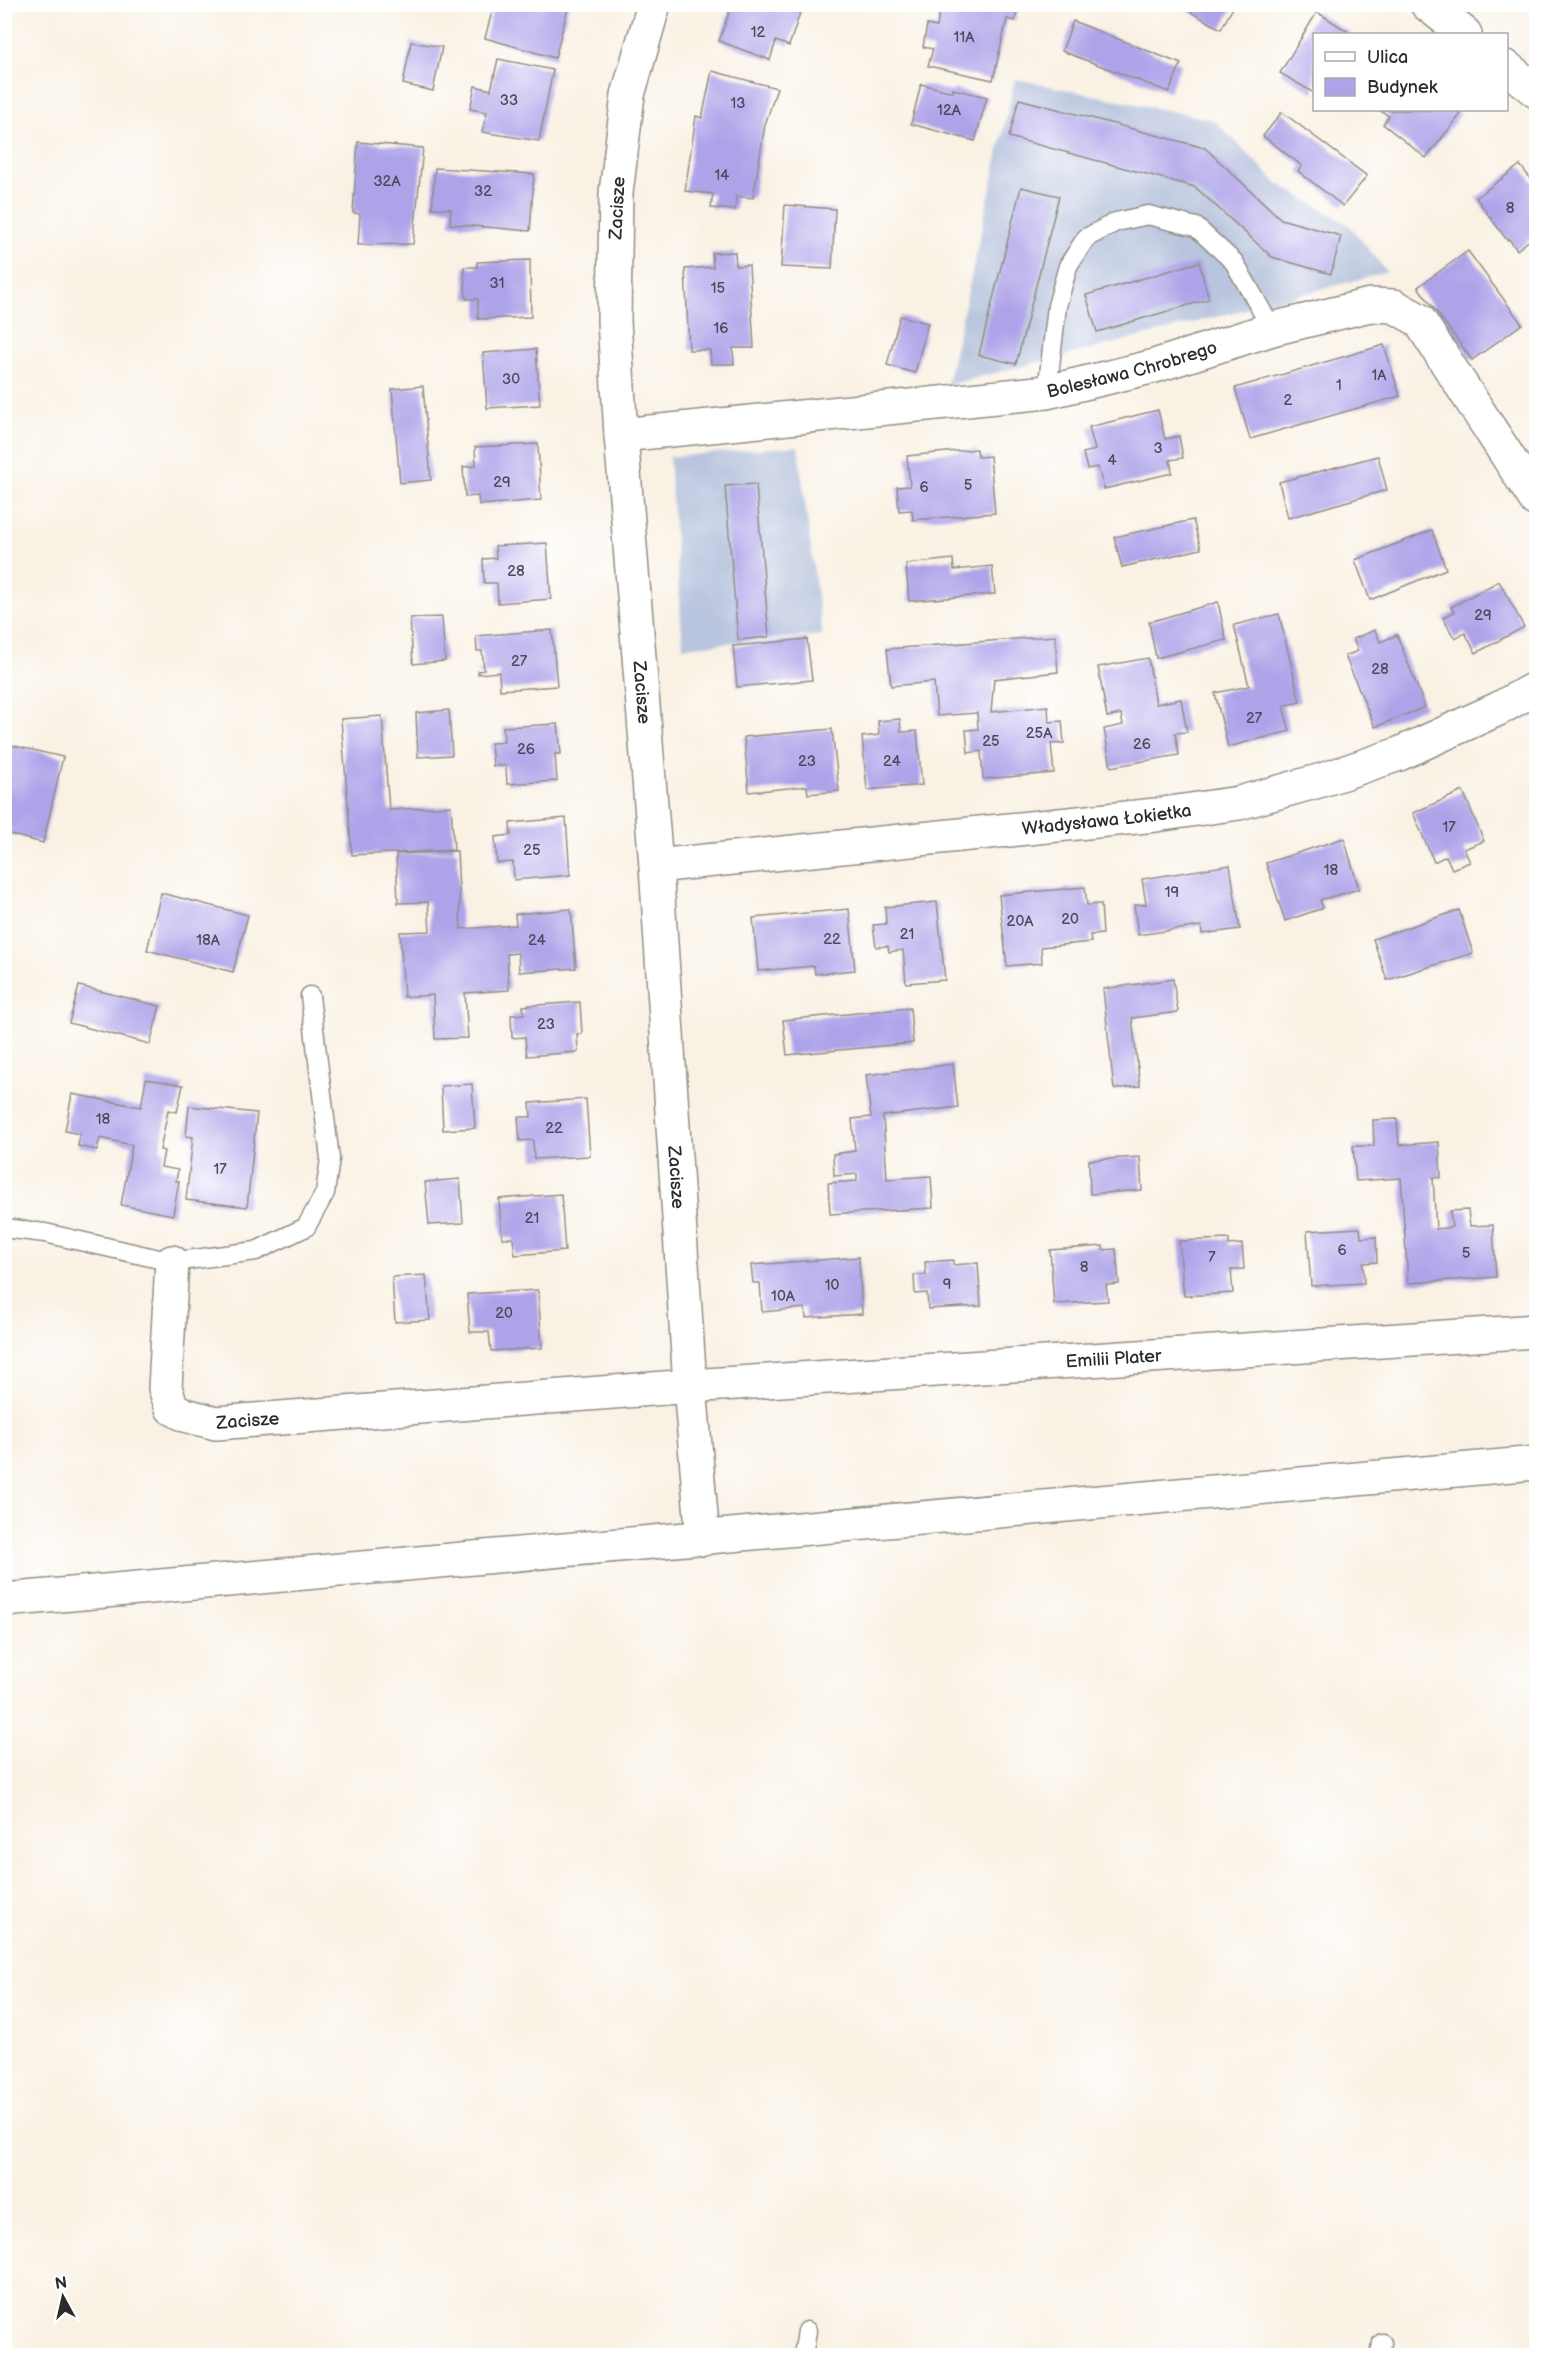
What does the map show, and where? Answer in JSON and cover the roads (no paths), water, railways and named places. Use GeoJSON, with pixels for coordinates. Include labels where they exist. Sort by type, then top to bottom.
{"type":"FeatureCollection","features":[{"type":"Feature","properties":{"kind":"street","name":"Zacisze"},"geometry":{"type":"LineString","coordinates":[[654,4],[628,95],[616,193],[614,321],[656,866],[690,1386],[703,1539]]}},
{"type":"Feature","properties":{"kind":"street"},"geometry":{"type":"LineString","coordinates":[[1427,4],[1464,33]]}},
{"type":"Feature","properties":{"kind":"street"},"geometry":{"type":"LineString","coordinates":[[1508,69],[1536,91]]}},
{"type":"Feature","properties":{"kind":"street","name":"Bolesława Chrobrego"},"geometry":{"type":"LineString","coordinates":[[621,435],[1047,392],[1151,366],[1272,329],[1370,305],[1394,306],[1419,320],[1536,500]]}},
{"type":"Feature","properties":{"kind":"street","name":"Władysława Łokietka"},"geometry":{"type":"LineString","coordinates":[[656,866],[1156,815],[1239,803],[1322,780],[1399,754],[1498,709],[1536,688]]}},
{"type":"Feature","properties":{"kind":"street","name":"Zacisze"},"geometry":{"type":"LineString","coordinates":[[172,1262],[165,1388],[172,1408],[185,1415],[216,1423],[690,1386]]}},
{"type":"Feature","properties":{"kind":"street","name":"Emilii Plater"},"geometry":{"type":"LineString","coordinates":[[690,1386],[1536,1331]]}},
{"type":"Feature","properties":{"kind":"street"},"geometry":{"type":"LineString","coordinates":[[4,1600],[1536,1463]]}},
{"type":"Feature","properties":{"kind":"lane"},"geometry":{"type":"LineString","coordinates":[[1047,392],[1057,306],[1068,266],[1086,238],[1116,222],[1148,215],[1196,227],[1234,262],[1272,329]]}},
{"type":"Feature","properties":{"kind":"lane"},"geometry":{"type":"LineString","coordinates":[[4,1228],[45,1233],[172,1262],[256,1251],[306,1227],[325,1193],[330,1159],[310,996]]}},
{"type":"Feature","properties":{"kind":"lane"},"geometry":{"type":"LineString","coordinates":[[803,2355],[807,2331]]}}]}
